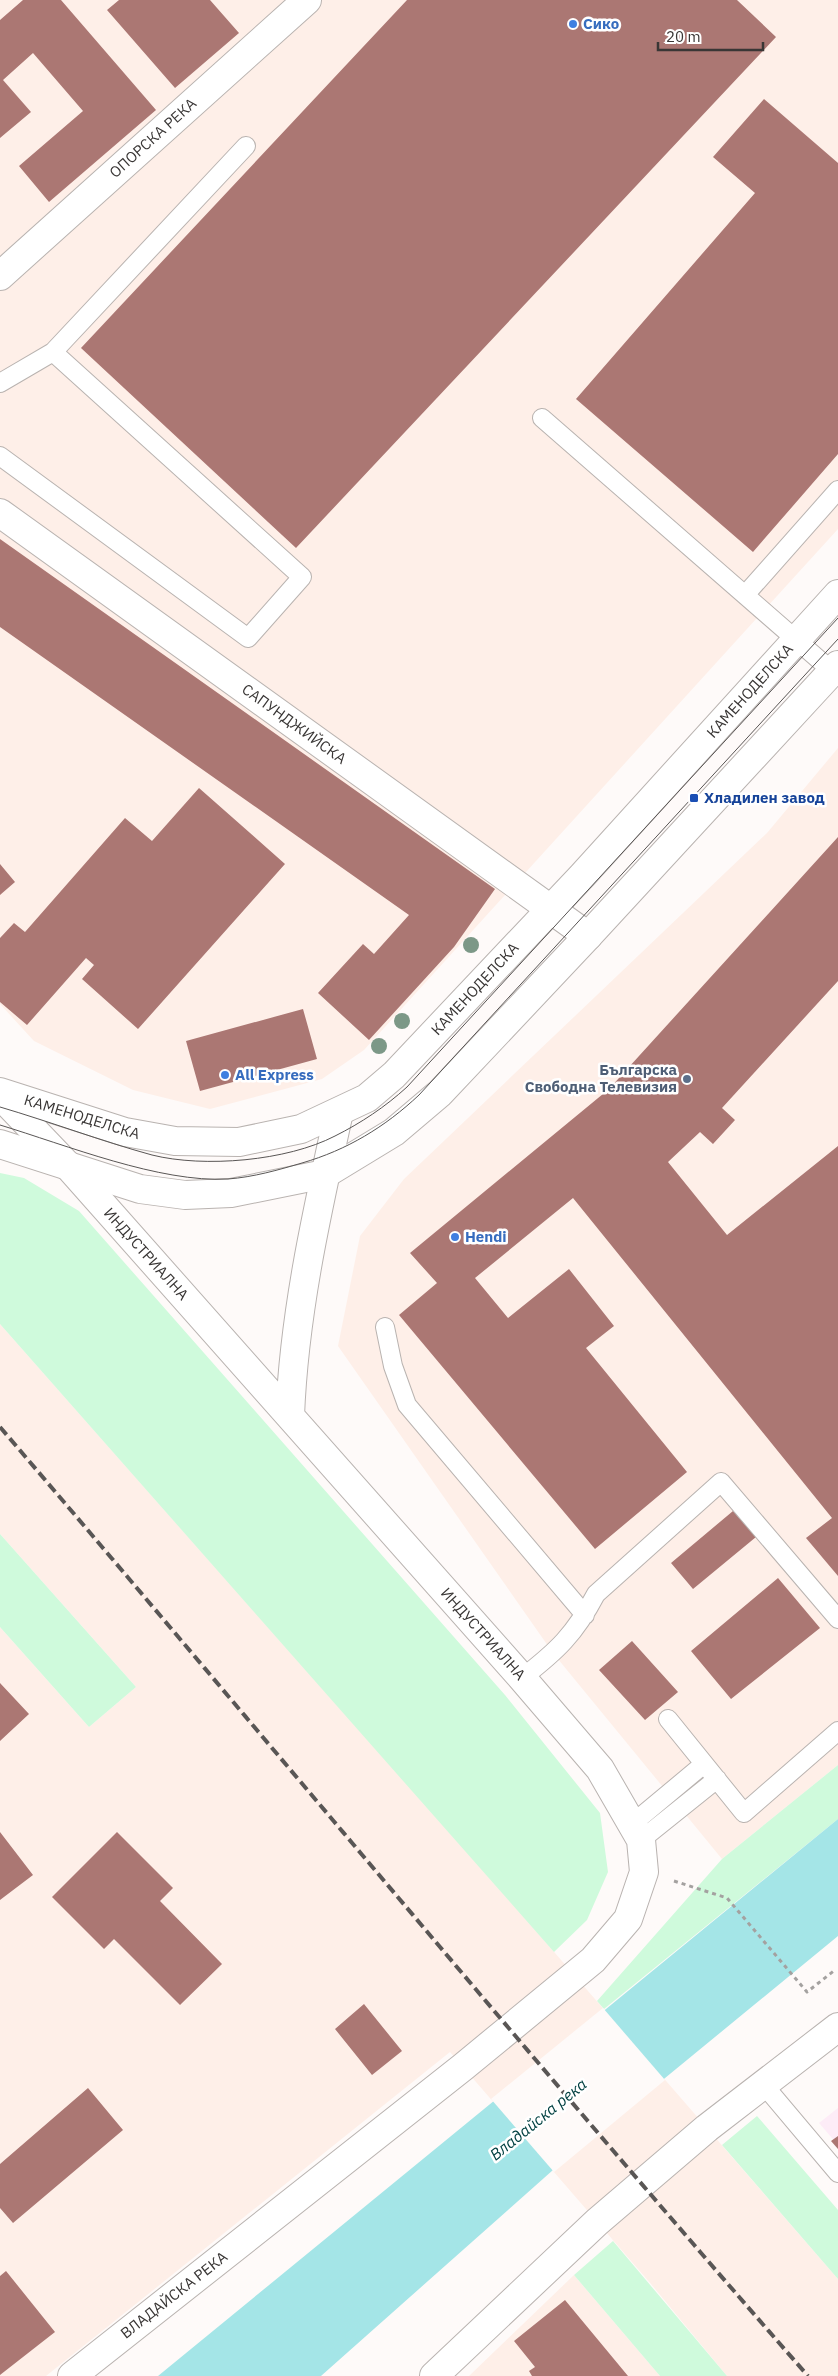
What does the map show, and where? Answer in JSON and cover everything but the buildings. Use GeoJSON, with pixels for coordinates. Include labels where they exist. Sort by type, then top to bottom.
{"type":"FeatureCollection","features":[{"type":"Feature","properties":{"kind":"street","name":"ОПОРСКА РЕКА"},"geometry":{"type":"LineString","coordinates":[[0,276],[307,0]]}},
{"type":"Feature","properties":{"kind":"street","name":"САПУНДЖИЙСКА"},"geometry":{"type":"LineString","coordinates":[[0,513],[588,936]]}},
{"type":"Feature","properties":{"kind":"street","name":"КАМЕНОДЕЛСКА"},"geometry":{"type":"LineString","coordinates":[[0,1093],[125,1132],[175,1141],[239,1142],[301,1129],[367,1098],[394,1075],[551,908],[838,594]]}},
{"type":"Feature","properties":{"kind":"street"},"geometry":{"type":"LineString","coordinates":[[0,1144],[140,1189],[185,1195],[231,1193],[325,1174],[394,1132],[440,1093],[588,936],[835,668]]}},
{"type":"Feature","properties":{"kind":"street","name":"ИНДУСТРИАЛНА"},"geometry":{"type":"LineString","coordinates":[[0,1093],[70,1168],[522,1678],[600,1769],[636,1832],[644,1872]]}},
{"type":"Feature","properties":{"kind":"street"},"geometry":{"type":"LineString","coordinates":[[290,1416],[291,1376],[298,1318],[325,1174],[340,1112]]}},
{"type":"Feature","properties":{"kind":"street","name":"ВЛАДАЙСКА РЕКА"},"geometry":{"type":"LineString","coordinates":[[72,2376],[463,2067],[594,1960],[628,1919],[644,1872]]}},
{"type":"Feature","properties":{"kind":"street"},"geometry":{"type":"LineString","coordinates":[[446,2372],[590,2228],[707,2128],[763,2084],[834,2037]]}},
{"type":"Feature","properties":{"kind":"lane"},"geometry":{"type":"LineString","coordinates":[[0,383],[53,352],[246,146]]}},
{"type":"Feature","properties":{"kind":"lane"},"geometry":{"type":"LineString","coordinates":[[0,456],[248,638],[302,577],[53,352]]}},
{"type":"Feature","properties":{"kind":"lane"},"geometry":{"type":"LineString","coordinates":[[542,418],[796,640],[835,668]]}},
{"type":"Feature","properties":{"kind":"lane"},"geometry":{"type":"LineString","coordinates":[[745,595],[838,490]]}},
{"type":"Feature","properties":{"kind":"lane"},"geometry":{"type":"LineString","coordinates":[[385,1327],[393,1366],[407,1405],[585,1616]]}},
{"type":"Feature","properties":{"kind":"lane"},"geometry":{"type":"LineString","coordinates":[[522,1678],[568,1639],[585,1616],[596,1594],[721,1482],[838,1619]]}},
{"type":"Feature","properties":{"kind":"lane"},"geometry":{"type":"LineString","coordinates":[[668,1719],[744,1813],[838,1731]]}},
{"type":"Feature","properties":{"kind":"lane"},"geometry":{"type":"LineString","coordinates":[[636,1832],[704,1764]]}},
{"type":"Feature","properties":{"kind":"lane"},"geometry":{"type":"LineString","coordinates":[[636,1832],[717,1779]]}},
{"type":"Feature","properties":{"kind":"lane"},"geometry":{"type":"LineString","coordinates":[[763,2084],[838,2173]]}},
{"type":"Feature","properties":{"kind":"path"},"geometry":{"type":"LineString","coordinates":[[644,1872],[728,1898],[807,1992],[835,1970]]}},
{"type":"Feature","properties":{"kind":"shaded area"},"geometry":{"type":"Polygon","coordinates":[[[0,0],[838,0],[838,529],[364,1050],[322,1079],[210,1109],[133,1090],[34,1041],[0,1004],[0,0]]]}},
{"type":"Feature","properties":{"kind":"shaded area"},"geometry":{"type":"Polygon","coordinates":[[[838,748],[838,1765],[722,1859],[553,1653],[338,1346],[360,1236],[404,1179],[767,833],[838,748]]]}},
{"type":"Feature","properties":{"kind":"shaded area"},"geometry":{"type":"Polygon","coordinates":[[[0,1324],[509,1900],[838,2279],[838,2376],[727,2376],[651,2284],[450,2052],[46,2376],[0,2376],[0,1627],[89,1727],[136,1687],[0,1534],[0,1324]]]}},
{"type":"Feature","properties":{"kind":"shaded area"},"geometry":{"type":"Polygon","coordinates":[[[838,2108],[838,2145],[819,2123],[838,2108]]]}},
{"type":"Feature","properties":{"kind":"shaded area"},"geometry":{"type":"Polygon","coordinates":[[[574,2275],[660,2376],[469,2376],[574,2275]]]}},
{"type":"Feature","properties":{"kind":"green space"},"geometry":{"type":"Polygon","coordinates":[[[0,1173],[24,1178],[79,1211],[505,1695],[600,1813],[608,1872],[587,1920],[554,1952],[0,1324],[0,1173]]]}},
{"type":"Feature","properties":{"kind":"green space"},"geometry":{"type":"Polygon","coordinates":[[[0,1534],[136,1687],[89,1727],[0,1627],[0,1534]]]}},
{"type":"Feature","properties":{"kind":"green space"},"geometry":{"type":"Polygon","coordinates":[[[838,1765],[838,1819],[604,2009],[597,2001],[722,1859],[838,1765]]]}},
{"type":"Feature","properties":{"kind":"green space"},"geometry":{"type":"Polygon","coordinates":[[[757,2116],[838,2210],[838,2279],[722,2145],[757,2116]]]}},
{"type":"Feature","properties":{"kind":"green space"},"geometry":{"type":"Polygon","coordinates":[[[613,2241],[727,2376],[660,2376],[574,2275],[613,2241]]]}},
{"type":"Feature","properties":{"kind":"water","name":"Владайска река"},"geometry":{"type":"Polygon","coordinates":[[[838,1819],[838,1936],[553,2170],[321,2376],[158,2376],[838,1819]]]}},
{"type":"Feature","properties":{"kind":"pier"},"geometry":{"type":"Polygon","coordinates":[[[603,2008],[665,2080],[554,2172],[491,2099],[603,2008]]]}},
{"type":"Feature","properties":{"kind":"tram line"},"geometry":{"type":"LineString","coordinates":[[0,1107],[152,1155],[196,1161],[245,1160],[293,1151],[315,1145],[354,1126],[381,1108],[407,1087],[838,618]]}},
{"type":"Feature","properties":{"kind":"tram line"},"geometry":{"type":"LineString","coordinates":[[0,1125],[113,1161],[143,1169],[201,1179],[238,1178],[275,1171],[319,1158],[365,1136],[393,1117],[419,1095],[838,639]]}},
{"type":"Feature","properties":{"kind":"railway"},"geometry":{"type":"LineString","coordinates":[[0,1427],[503,2022],[808,2376]]}},
{"type":"Feature","properties":{"kind":"place","name":"Сико"},"geometry":{"type":"Point","coordinates":[573,24]}},
{"type":"Feature","properties":{"kind":"place","name":"Хладилен завод"},"geometry":{"type":"Point","coordinates":[694,798]}},
{"type":"Feature","properties":{"kind":"place","name":"All Express"},"geometry":{"type":"Point","coordinates":[225,1075]}},
{"type":"Feature","properties":{"kind":"place","name":"Българска Свободна Телевизия"},"geometry":{"type":"Point","coordinates":[687,1079]}},
{"type":"Feature","properties":{"kind":"place","name":"Hendi"},"geometry":{"type":"Point","coordinates":[455,1237]}}]}
